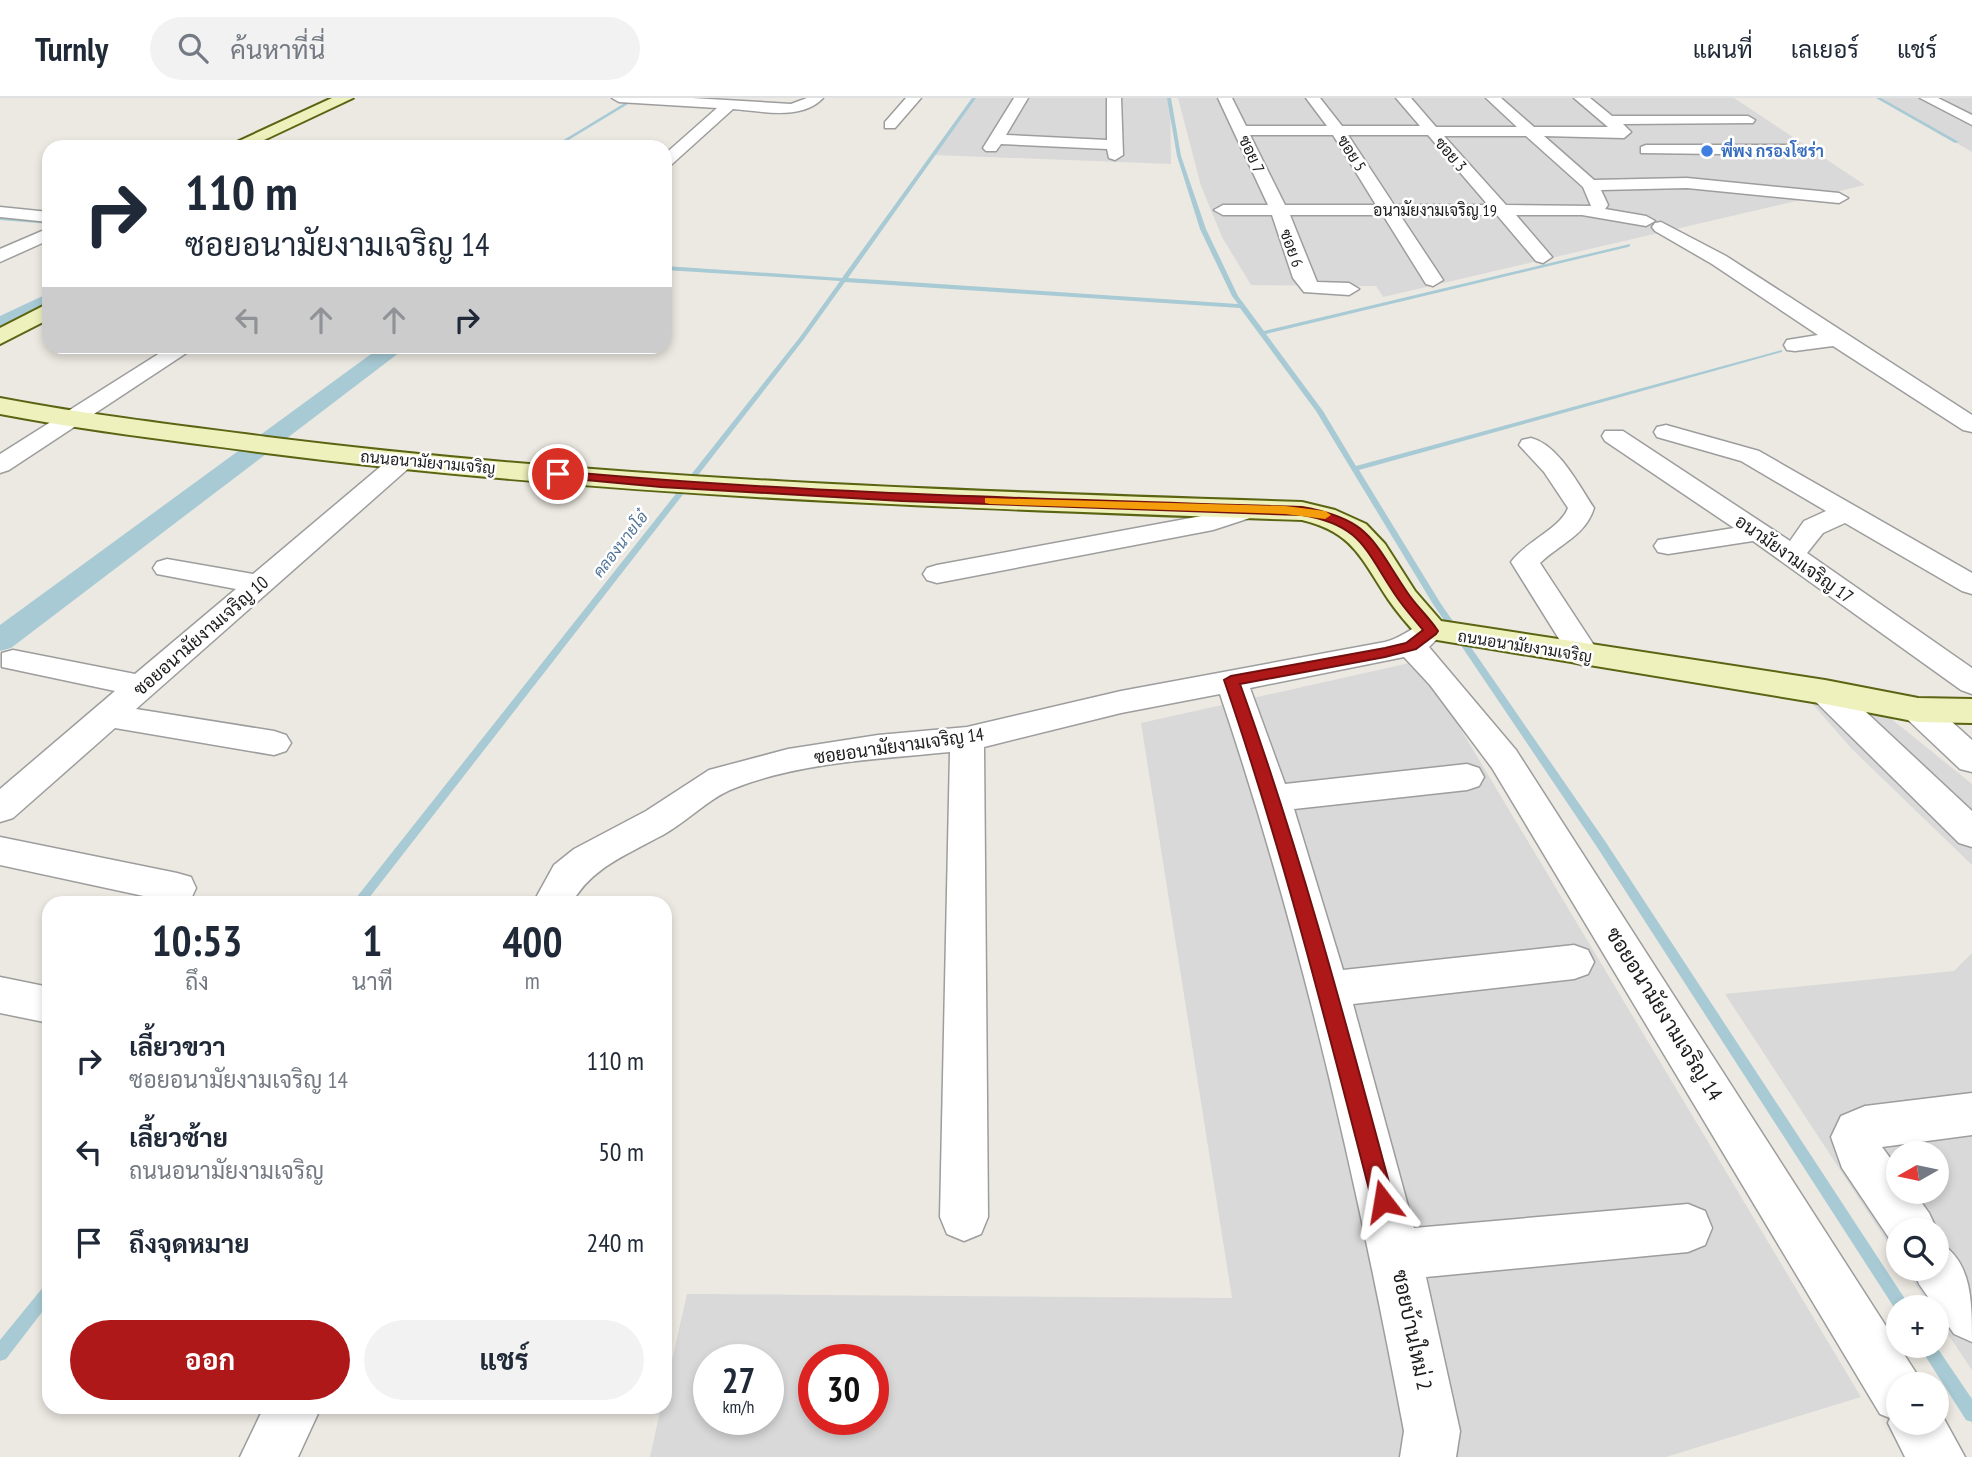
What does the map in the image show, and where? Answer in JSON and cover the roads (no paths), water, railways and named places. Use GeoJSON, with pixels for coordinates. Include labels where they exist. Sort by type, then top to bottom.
{"type":"FeatureCollection","features":[{"type":"Feature","properties":{"kind":"street"},"geometry":{"type":"LineString","coordinates":[[251,140],[345,98]]}},
{"type":"Feature","properties":{"kind":"street"},"geometry":{"type":"LineString","coordinates":[[619,98],[729,105],[783,101],[799,108],[816,98]]}},
{"type":"Feature","properties":{"kind":"street"},"geometry":{"type":"LineString","coordinates":[[890,125],[914,98]]}},
{"type":"Feature","properties":{"kind":"street"},"geometry":{"type":"LineString","coordinates":[[1021,98],[993,144],[1115,150],[1114,98]]}},
{"type":"Feature","properties":{"kind":"street","name":"ซอย 7"},"geometry":{"type":"LineString","coordinates":[[1225,98],[1279,210]]}},
{"type":"Feature","properties":{"kind":"street","name":"ซอย 5"},"geometry":{"type":"LineString","coordinates":[[1313,98],[1338,131],[1433,280]]}},
{"type":"Feature","properties":{"kind":"street","name":"ซอย 3"},"geometry":{"type":"LineString","coordinates":[[1403,98],[1543,257]]}},
{"type":"Feature","properties":{"kind":"street"},"geometry":{"type":"LineString","coordinates":[[1493,98],[1590,185],[1601,212]]}},
{"type":"Feature","properties":{"kind":"street"},"geometry":{"type":"LineString","coordinates":[[1581,98],[1687,183]]}},
{"type":"Feature","properties":{"kind":"street"},"geometry":{"type":"LineString","coordinates":[[1927,98],[1972,121]]}},
{"type":"Feature","properties":{"kind":"street"},"geometry":{"type":"LineString","coordinates":[[672,156],[729,105]]}},
{"type":"Feature","properties":{"kind":"street"},"geometry":{"type":"LineString","coordinates":[[1608,120],[1748,120]]}},
{"type":"Feature","properties":{"kind":"street"},"geometry":{"type":"LineString","coordinates":[[1241,130],[1624,132]]}},
{"type":"Feature","properties":{"kind":"street"},"geometry":{"type":"LineString","coordinates":[[1646,150],[1797,150]]}},
{"type":"Feature","properties":{"kind":"street"},"geometry":{"type":"LineString","coordinates":[[1590,185],[1687,183],[1839,198]]}},
{"type":"Feature","properties":{"kind":"street","name":"อนามัยงามเจริญ 19"},"geometry":{"type":"LineString","coordinates":[[1223,211],[1498,209],[1601,212],[1654,224],[1719,260],[1972,425]]}},
{"type":"Feature","properties":{"kind":"street","name":"ซอย 6"},"geometry":{"type":"LineString","coordinates":[[1279,210],[1303,278],[1311,288],[1349,289]]}},
{"type":"Feature","properties":{"kind":"street"},"geometry":{"type":"LineString","coordinates":[[0,212],[42,216]]}},
{"type":"Feature","properties":{"kind":"street"},"geometry":{"type":"LineString","coordinates":[[0,256],[42,236]]}},
{"type":"Feature","properties":{"kind":"street"},"geometry":{"type":"LineString","coordinates":[[0,337],[42,314]]}},
{"type":"Feature","properties":{"kind":"street"},"geometry":{"type":"LineString","coordinates":[[1795,345],[1839,339]]}},
{"type":"Feature","properties":{"kind":"street"},"geometry":{"type":"LineString","coordinates":[[0,465],[175,354]]}},
{"type":"Feature","properties":{"kind":"street","name":"ถนนอนามัยงามเจริญ"},"geometry":{"type":"LineString","coordinates":[[0,406],[72,420],[401,461],[661,484],[902,498],[1250,509],[1328,515],[1351,527],[1370,542],[1425,636],[1476,640],[1585,656],[1825,692],[1919,710],[1972,711]]}},
{"type":"Feature","properties":{"kind":"street"},"geometry":{"type":"LineString","coordinates":[[1666,432],[1750,456],[1972,585]]}},
{"type":"Feature","properties":{"kind":"street","name":"อนามัยงามเจริญ 17"},"geometry":{"type":"LineString","coordinates":[[1614,436],[1758,532],[1972,683]]}},
{"type":"Feature","properties":{"kind":"street"},"geometry":{"type":"LineString","coordinates":[[1531,445],[1553,467],[1581,508],[1576,523],[1545,543],[1525,562],[1585,656]]}},
{"type":"Feature","properties":{"kind":"street","name":"ซอยอนามัยงามเจริญ 10"},"geometry":{"type":"LineString","coordinates":[[0,810],[401,461]]}},
{"type":"Feature","properties":{"kind":"street"},"geometry":{"type":"LineString","coordinates":[[1095,544],[1104,504]]}},
{"type":"Feature","properties":{"kind":"street"},"geometry":{"type":"LineString","coordinates":[[937,574],[1213,522],[1250,509]]}},
{"type":"Feature","properties":{"kind":"street"},"geometry":{"type":"LineString","coordinates":[[1801,546],[1809,528],[1847,514]]}},
{"type":"Feature","properties":{"kind":"street"},"geometry":{"type":"LineString","coordinates":[[1668,546],[1758,532]]}},
{"type":"Feature","properties":{"kind":"street"},"geometry":{"type":"LineString","coordinates":[[167,568],[260,584]]}},
{"type":"Feature","properties":{"kind":"street","name":"ซอยอนามัยงามเจริญ 14"},"geometry":{"type":"LineString","coordinates":[[556,896],[567,876],[587,859],[659,821],[721,779],[788,761],[878,747],[967,739],[1121,702],[1425,636],[1457,698],[1525,790],[1886,1374]]}},
{"type":"Feature","properties":{"kind":"street"},"geometry":{"type":"LineString","coordinates":[[13,660],[142,686]]}},
{"type":"Feature","properties":{"kind":"street","name":"ซอยบ้านใหม่ 2"},"geometry":{"type":"LineString","coordinates":[[1231,680],[1273,798],[1328,989],[1396,1255],[1432,1431],[1428,1457]]}},
{"type":"Feature","properties":{"kind":"street"},"geometry":{"type":"LineString","coordinates":[[1825,692],[1972,832]]}},
{"type":"Feature","properties":{"kind":"street"},"geometry":{"type":"LineString","coordinates":[[1919,710],[1972,760]]}},
{"type":"Feature","properties":{"kind":"street"},"geometry":{"type":"LineString","coordinates":[[108,716],[274,743]]}},
{"type":"Feature","properties":{"kind":"street"},"geometry":{"type":"LineString","coordinates":[[964,1217],[967,739]]}},
{"type":"Feature","properties":{"kind":"street"},"geometry":{"type":"LineString","coordinates":[[1273,798],[1467,777]]}},
{"type":"Feature","properties":{"kind":"street"},"geometry":{"type":"LineString","coordinates":[[0,851],[177,888]]}},
{"type":"Feature","properties":{"kind":"street"},"geometry":{"type":"LineString","coordinates":[[1328,989],[1574,962]]}},
{"type":"Feature","properties":{"kind":"street"},"geometry":{"type":"LineString","coordinates":[[0,995],[42,1004]]}},
{"type":"Feature","properties":{"kind":"street"},"geometry":{"type":"LineString","coordinates":[[1905,1218],[1858,1152],[1854,1137],[1857,1131],[1972,1114]]}},
{"type":"Feature","properties":{"kind":"street"},"geometry":{"type":"LineString","coordinates":[[1396,1255],[1688,1228]]}},
{"type":"Feature","properties":{"kind":"street"},"geometry":{"type":"LineString","coordinates":[[1948,1281],[1972,1316]]}},
{"type":"Feature","properties":{"kind":"street"},"geometry":{"type":"LineString","coordinates":[[268,1457],[290,1414]]}},
{"type":"Feature","properties":{"kind":"street"},"geometry":{"type":"LineString","coordinates":[[1923,1435],[1937,1457]]}},
{"type":"Feature","properties":{"kind":"waterway"},"geometry":{"type":"LineString","coordinates":[[566,140],[636,98]]}},
{"type":"Feature","properties":{"kind":"waterway","name":"คลองนายโอ๋"},"geometry":{"type":"LineString","coordinates":[[844,280],[974,98]]}},
{"type":"Feature","properties":{"kind":"waterway"},"geometry":{"type":"LineString","coordinates":[[1169,98],[1179,156],[1203,229],[1242,306]]}},
{"type":"Feature","properties":{"kind":"waterway"},"geometry":{"type":"LineString","coordinates":[[1878,98],[1957,142]]}},
{"type":"Feature","properties":{"kind":"waterway"},"geometry":{"type":"LineString","coordinates":[[0,218],[42,221]]}},
{"type":"Feature","properties":{"kind":"waterway"},"geometry":{"type":"LineString","coordinates":[[1263,333],[1628,245]]}},
{"type":"Feature","properties":{"kind":"waterway"},"geometry":{"type":"LineString","coordinates":[[672,268],[844,280]]}},
{"type":"Feature","properties":{"kind":"waterway","name":"คลองนายโอ๋"},"geometry":{"type":"LineString","coordinates":[[364,896],[802,338],[844,280]]}},
{"type":"Feature","properties":{"kind":"waterway"},"geometry":{"type":"LineString","coordinates":[[844,280],[1242,306]]}},
{"type":"Feature","properties":{"kind":"waterway"},"geometry":{"type":"LineString","coordinates":[[0,325],[42,303]]}},
{"type":"Feature","properties":{"kind":"waterway"},"geometry":{"type":"LineString","coordinates":[[1242,306],[1319,411],[1354,469]]}},
{"type":"Feature","properties":{"kind":"waterway"},"geometry":{"type":"LineString","coordinates":[[1354,469],[1780,351]]}},
{"type":"Feature","properties":{"kind":"waterway"},"geometry":{"type":"LineString","coordinates":[[0,641],[386,354]]}},
{"type":"Feature","properties":{"kind":"waterway"},"geometry":{"type":"LineString","coordinates":[[1354,469],[1437,604],[1601,844],[1894,1295]]}},
{"type":"Feature","properties":{"kind":"waterway","name":"คลองนายโอ๋"},"geometry":{"type":"LineString","coordinates":[[0,1353],[42,1300]]}},
{"type":"Feature","properties":{"kind":"waterway"},"geometry":{"type":"LineString","coordinates":[[1935,1358],[1972,1414]]}},
{"type":"Feature","properties":{"kind":"place","name":"พี่พง กรองโซร่า"},"geometry":{"type":"Point","coordinates":[1707,151]}}]}
